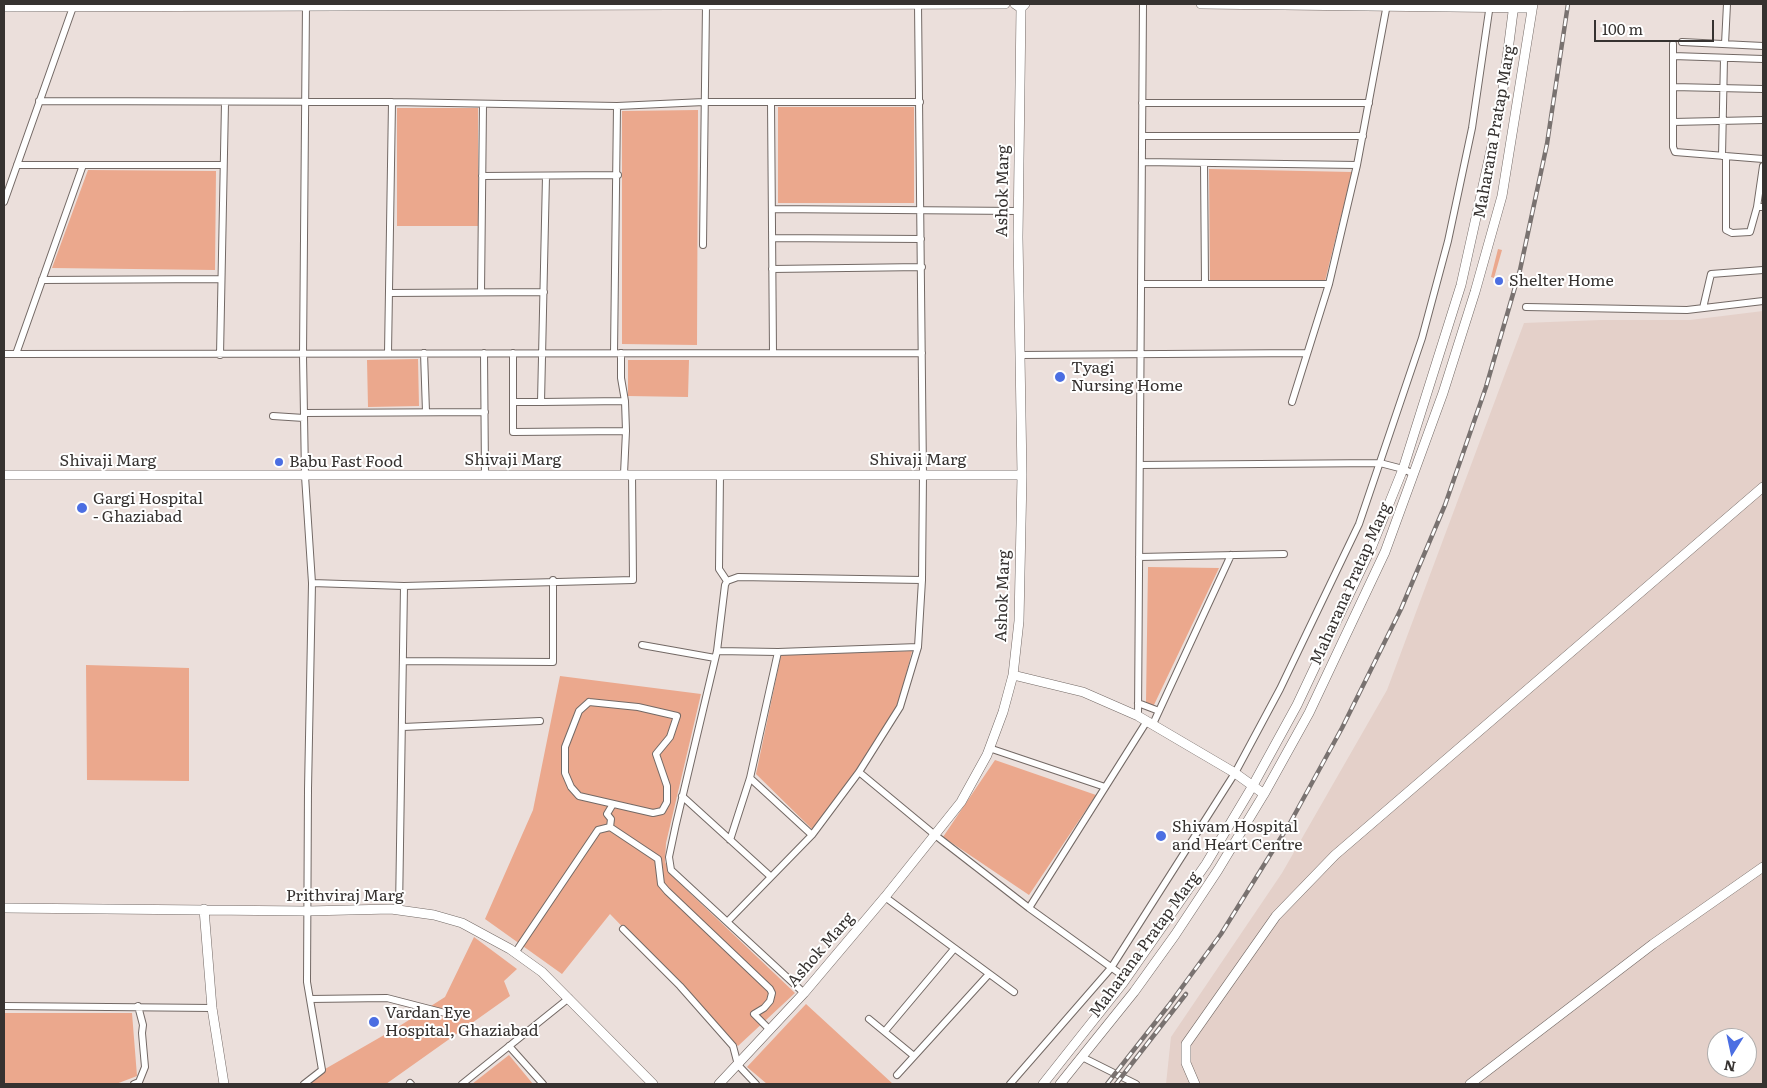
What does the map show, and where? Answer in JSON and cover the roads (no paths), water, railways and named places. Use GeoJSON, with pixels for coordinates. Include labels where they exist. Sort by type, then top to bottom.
{"type":"FeatureCollection","features":[{"type":"Feature","properties":{"kind":"street"},"geometry":{"type":"LineString","coordinates":[[728,921],[812,835],[859,772],[900,707],[918,647],[922,580],[923,475],[918,4]]}},
{"type":"Feature","properties":{"kind":"street"},"geometry":{"type":"LineString","coordinates":[[4,7],[1005,4]]}},
{"type":"Feature","properties":{"kind":"street"},"geometry":{"type":"LineString","coordinates":[[1138,716],[1143,4]]}},
{"type":"Feature","properties":{"kind":"street"},"geometry":{"type":"LineString","coordinates":[[1201,4],[1532,6]]}},
{"type":"Feature","properties":{"kind":"street"},"geometry":{"type":"LineString","coordinates":[[1292,402],[1329,284],[1357,165],[1387,4]]}},
{"type":"Feature","properties":{"kind":"street"},"geometry":{"type":"LineString","coordinates":[[1725,44],[1727,4]]}},
{"type":"Feature","properties":{"kind":"street"},"geometry":{"type":"LineString","coordinates":[[304,1084],[322,1070],[307,982],[306,911],[312,583],[305,476],[303,355],[306,5]]}},
{"type":"Feature","properties":{"kind":"street"},"geometry":{"type":"LineString","coordinates":[[703,246],[706,5]]}},
{"type":"Feature","properties":{"kind":"street","name":"Ashok Marg"},"geometry":{"type":"LineString","coordinates":[[720,1084],[804,993],[885,898],[961,802],[989,748],[1003,712],[1013,674],[1019,621],[1022,475],[1018,211],[1020,5]]}},
{"type":"Feature","properties":{"kind":"street"},"geometry":{"type":"LineString","coordinates":[[1010,1084],[1111,968],[1235,773],[1280,689],[1359,524],[1422,338],[1448,241],[1472,128],[1490,5]]}},
{"type":"Feature","properties":{"kind":"street","name":"Maharana Pratap Marg"},"geometry":{"type":"LineString","coordinates":[[1043,1084],[1126,978],[1206,864],[1252,787],[1297,705],[1372,546],[1403,469],[1461,285],[1501,105],[1513,5]]}},
{"type":"Feature","properties":{"kind":"street","name":"Maharana Pratap Marg"},"geometry":{"type":"LineString","coordinates":[[1060,1084],[1134,992],[1175,934],[1264,794],[1309,713],[1386,552],[1472,302],[1502,196],[1532,6]]}},
{"type":"Feature","properties":{"kind":"street"},"geometry":{"type":"LineString","coordinates":[[4,202],[73,7]]}},
{"type":"Feature","properties":{"kind":"street"},"geometry":{"type":"LineString","coordinates":[[1682,42],[1763,46]]}},
{"type":"Feature","properties":{"kind":"street"},"geometry":{"type":"LineString","coordinates":[[1673,44],[1675,152],[1763,159]]}},
{"type":"Feature","properties":{"kind":"street"},"geometry":{"type":"LineString","coordinates":[[1673,56],[1763,59]]}},
{"type":"Feature","properties":{"kind":"street"},"geometry":{"type":"LineString","coordinates":[[1724,58],[1722,121],[1726,230],[1732,233],[1750,232],[1760,207],[1763,166]]}},
{"type":"Feature","properties":{"kind":"street"},"geometry":{"type":"LineString","coordinates":[[1673,87],[1763,89]]}},
{"type":"Feature","properties":{"kind":"street"},"geometry":{"type":"LineString","coordinates":[[39,101],[392,102],[617,106],[704,102],[920,102]]}},
{"type":"Feature","properties":{"kind":"street"},"geometry":{"type":"LineString","coordinates":[[388,353],[392,102]]}},
{"type":"Feature","properties":{"kind":"street"},"geometry":{"type":"LineString","coordinates":[[772,102],[773,353]]}},
{"type":"Feature","properties":{"kind":"street"},"geometry":{"type":"LineString","coordinates":[[220,355],[225,103]]}},
{"type":"Feature","properties":{"kind":"street"},"geometry":{"type":"LineString","coordinates":[[1142,103],[1369,103]]}},
{"type":"Feature","properties":{"kind":"street"},"geometry":{"type":"LineString","coordinates":[[481,292],[483,105]]}},
{"type":"Feature","properties":{"kind":"street"},"geometry":{"type":"LineString","coordinates":[[312,583],[404,586],[553,580],[633,580],[625,401],[618,353],[617,106]]}},
{"type":"Feature","properties":{"kind":"street"},"geometry":{"type":"LineString","coordinates":[[1673,122],[1763,120]]}},
{"type":"Feature","properties":{"kind":"street"},"geometry":{"type":"LineString","coordinates":[[1142,136],[1363,136]]}},
{"type":"Feature","properties":{"kind":"street"},"geometry":{"type":"LineString","coordinates":[[1142,162],[1357,165]]}},
{"type":"Feature","properties":{"kind":"street"},"geometry":{"type":"LineString","coordinates":[[1204,163],[1205,283]]}},
{"type":"Feature","properties":{"kind":"street"},"geometry":{"type":"LineString","coordinates":[[17,165],[223,164]]}},
{"type":"Feature","properties":{"kind":"street"},"geometry":{"type":"LineString","coordinates":[[16,354],[83,165]]}},
{"type":"Feature","properties":{"kind":"street"},"geometry":{"type":"LineString","coordinates":[[482,176],[618,175]]}},
{"type":"Feature","properties":{"kind":"street"},"geometry":{"type":"LineString","coordinates":[[541,402],[546,176]]}},
{"type":"Feature","properties":{"kind":"street"},"geometry":{"type":"LineString","coordinates":[[772,209],[1018,211]]}},
{"type":"Feature","properties":{"kind":"street"},"geometry":{"type":"LineString","coordinates":[[772,238],[921,239]]}},
{"type":"Feature","properties":{"kind":"street"},"geometry":{"type":"LineString","coordinates":[[772,269],[922,267]]}},
{"type":"Feature","properties":{"kind":"street"},"geometry":{"type":"LineString","coordinates":[[1703,308],[1711,274],[1763,270]]}},
{"type":"Feature","properties":{"kind":"street"},"geometry":{"type":"LineString","coordinates":[[42,280],[221,279]]}},
{"type":"Feature","properties":{"kind":"street"},"geometry":{"type":"LineString","coordinates":[[1141,284],[1329,284]]}},
{"type":"Feature","properties":{"kind":"street"},"geometry":{"type":"LineString","coordinates":[[388,292],[544,292]]}},
{"type":"Feature","properties":{"kind":"street"},"geometry":{"type":"LineString","coordinates":[[1526,307],[1687,310],[1763,301]]}},
{"type":"Feature","properties":{"kind":"street"},"geometry":{"type":"LineString","coordinates":[[424,353],[426,412]]}},
{"type":"Feature","properties":{"kind":"street"},"geometry":{"type":"LineString","coordinates":[[484,353],[485,475]]}},
{"type":"Feature","properties":{"kind":"street"},"geometry":{"type":"LineString","coordinates":[[514,353],[513,432],[626,431]]}},
{"type":"Feature","properties":{"kind":"street"},"geometry":{"type":"LineString","coordinates":[[4,354],[922,353]]}},
{"type":"Feature","properties":{"kind":"street"},"geometry":{"type":"LineString","coordinates":[[1020,355],[1308,353]]}},
{"type":"Feature","properties":{"kind":"street"},"geometry":{"type":"LineString","coordinates":[[513,402],[625,401]]}},
{"type":"Feature","properties":{"kind":"street"},"geometry":{"type":"LineString","coordinates":[[273,416],[485,412]]}},
{"type":"Feature","properties":{"kind":"street"},"geometry":{"type":"LineString","coordinates":[[1140,465],[1380,463],[1414,474]]}},
{"type":"Feature","properties":{"kind":"street"},"geometry":{"type":"LineString","coordinates":[[720,474],[719,569],[727,581]]}},
{"type":"Feature","properties":{"kind":"street","name":"Shivaji Marg"},"geometry":{"type":"LineString","coordinates":[[4,475],[1022,475]]}},
{"type":"Feature","properties":{"kind":"street"},"geometry":{"type":"LineString","coordinates":[[1195,1084],[1186,1063],[1186,1044],[1276,916],[1335,855],[1763,487]]}},
{"type":"Feature","properties":{"kind":"street"},"geometry":{"type":"LineString","coordinates":[[1139,558],[1284,554]]}},
{"type":"Feature","properties":{"kind":"street"},"geometry":{"type":"LineString","coordinates":[[1029,908],[1105,787],[1159,711],[1231,555]]}},
{"type":"Feature","properties":{"kind":"street"},"geometry":{"type":"LineString","coordinates":[[804,993],[671,870],[669,857],[717,650],[724,588],[727,581],[738,577],[922,580]]}},
{"type":"Feature","properties":{"kind":"street"},"geometry":{"type":"LineString","coordinates":[[404,661],[553,662],[553,580]]}},
{"type":"Feature","properties":{"kind":"street"},"geometry":{"type":"LineString","coordinates":[[399,910],[404,586]]}},
{"type":"Feature","properties":{"kind":"street"},"geometry":{"type":"LineString","coordinates":[[642,645],[715,658]]}},
{"type":"Feature","properties":{"kind":"street"},"geometry":{"type":"LineString","coordinates":[[717,650],[778,652],[918,647]]}},
{"type":"Feature","properties":{"kind":"street"},"geometry":{"type":"LineString","coordinates":[[730,840],[750,778],[778,652]]}},
{"type":"Feature","properties":{"kind":"street"},"geometry":{"type":"LineString","coordinates":[[1013,674],[1083,692],[1138,716],[1235,773],[1264,794]]}},
{"type":"Feature","properties":{"kind":"street"},"geometry":{"type":"LineString","coordinates":[[589,702],[638,707],[677,716],[670,737],[656,754],[667,786],[667,802],[662,811],[653,813],[613,804],[579,796],[571,787],[565,773],[565,747],[579,711],[589,702]]}},
{"type":"Feature","properties":{"kind":"street"},"geometry":{"type":"LineString","coordinates":[[1138,703],[1159,711]]}},
{"type":"Feature","properties":{"kind":"street"},"geometry":{"type":"LineString","coordinates":[[403,727],[540,721]]}},
{"type":"Feature","properties":{"kind":"street"},"geometry":{"type":"LineString","coordinates":[[989,748],[1105,787]]}},
{"type":"Feature","properties":{"kind":"street"},"geometry":{"type":"LineString","coordinates":[[859,772],[935,835],[1029,908],[1126,978]]}},
{"type":"Feature","properties":{"kind":"street"},"geometry":{"type":"LineString","coordinates":[[750,778],[812,835]]}},
{"type":"Feature","properties":{"kind":"street"},"geometry":{"type":"LineString","coordinates":[[682,796],[770,876]]}},
{"type":"Feature","properties":{"kind":"street"},"geometry":{"type":"LineString","coordinates":[[610,827],[611,819],[607,814],[613,804]]}},
{"type":"Feature","properties":{"kind":"street"},"geometry":{"type":"LineString","coordinates":[[515,953],[598,830],[610,827],[658,858],[661,884],[667,891],[770,988],[772,992],[770,1001],[764,1008],[754,1014],[770,1030]]}},
{"type":"Feature","properties":{"kind":"street"},"geometry":{"type":"LineString","coordinates":[[1470,1084],[1653,944],[1763,867]]}},
{"type":"Feature","properties":{"kind":"street"},"geometry":{"type":"LineString","coordinates":[[885,898],[1014,992]]}},
{"type":"Feature","properties":{"kind":"street","name":"Prithviraj Marg"},"geometry":{"type":"LineString","coordinates":[[4,908],[399,910],[434,915],[462,923],[482,932],[542,972],[653,1084]]}},
{"type":"Feature","properties":{"kind":"street"},"geometry":{"type":"LineString","coordinates":[[204,909],[212,1008],[224,1084]]}},
{"type":"Feature","properties":{"kind":"street"},"geometry":{"type":"LineString","coordinates":[[623,928],[680,986],[733,1046],[738,1065],[756,1084]]}},
{"type":"Feature","properties":{"kind":"street"},"geometry":{"type":"LineString","coordinates":[[884,1032],[954,949]]}},
{"type":"Feature","properties":{"kind":"street"},"geometry":{"type":"LineString","coordinates":[[897,1075],[989,974]]}},
{"type":"Feature","properties":{"kind":"street"},"geometry":{"type":"LineString","coordinates":[[310,999],[387,998],[445,1013]]}},
{"type":"Feature","properties":{"kind":"street"},"geometry":{"type":"LineString","coordinates":[[462,1084],[569,998]]}},
{"type":"Feature","properties":{"kind":"street"},"geometry":{"type":"LineString","coordinates":[[4,1006],[212,1008]]}},
{"type":"Feature","properties":{"kind":"street"},"geometry":{"type":"LineString","coordinates":[[134,1084],[139,1082],[145,1067],[143,1025],[138,1006]]}},
{"type":"Feature","properties":{"kind":"street"},"geometry":{"type":"LineString","coordinates":[[869,1018],[914,1056]]}},
{"type":"Feature","properties":{"kind":"street"},"geometry":{"type":"LineString","coordinates":[[509,1046],[543,1084]]}},
{"type":"Feature","properties":{"kind":"street"},"geometry":{"type":"LineString","coordinates":[[1082,1056],[1136,1084]]}},
{"type":"Feature","properties":{"kind":"railway"},"geometry":{"type":"LineString","coordinates":[[1107,1084],[1169,1005],[1221,934],[1290,823],[1342,728],[1401,609],[1445,505],[1486,387],[1520,270],[1547,144],[1568,4]]}},
{"type":"Feature","properties":{"kind":"railway"},"geometry":{"type":"LineString","coordinates":[[1116,1084],[1186,994]]}},
{"type":"Feature","properties":{"kind":"place","name":"Shelter Home"},"geometry":{"type":"Point","coordinates":[1499,281]}},
{"type":"Feature","properties":{"kind":"place","name":"Tyagi Nursing Home"},"geometry":{"type":"Point","coordinates":[1060,377]}},
{"type":"Feature","properties":{"kind":"place","name":"Babu Fast Food"},"geometry":{"type":"Point","coordinates":[279,462]}},
{"type":"Feature","properties":{"kind":"place","name":"Gargi Hospital - Ghaziabad"},"geometry":{"type":"Point","coordinates":[82,508]}},
{"type":"Feature","properties":{"kind":"place","name":"Shivam Hospital and Heart Centre"},"geometry":{"type":"Point","coordinates":[1161,836]}},
{"type":"Feature","properties":{"kind":"place","name":"Vardan Eye Hospital, Ghaziabad"},"geometry":{"type":"Point","coordinates":[374,1022]}}]}
